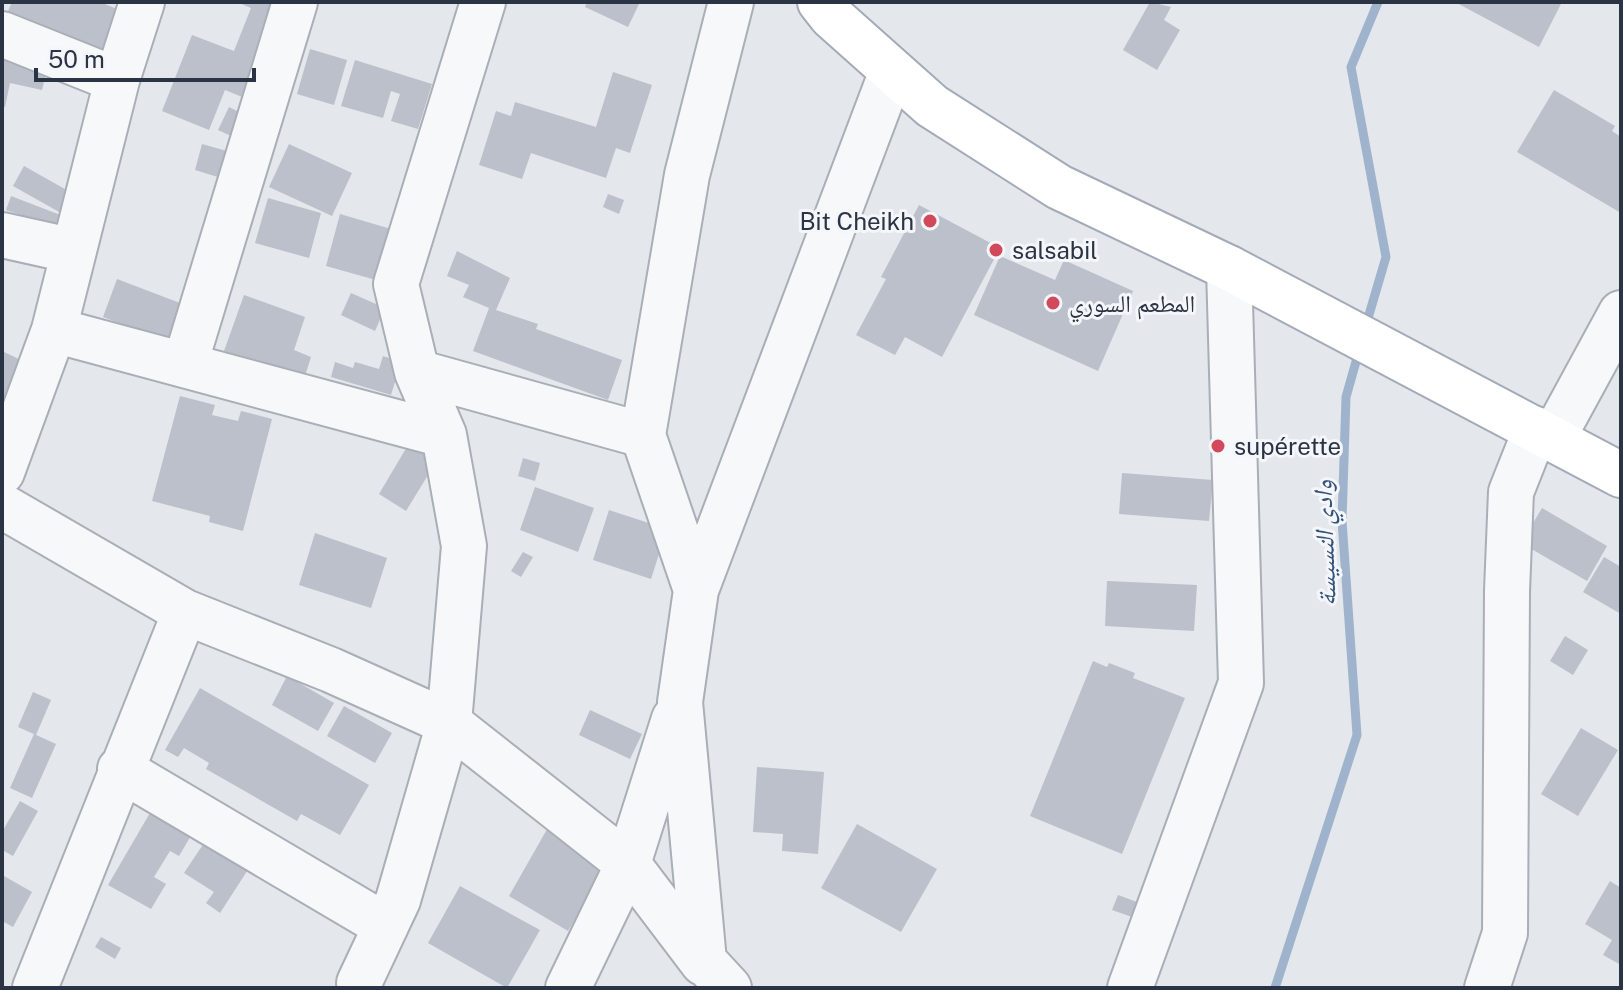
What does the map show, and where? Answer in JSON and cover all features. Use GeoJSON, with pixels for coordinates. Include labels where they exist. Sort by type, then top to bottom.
{"type":"FeatureCollection","features":[{"type":"Feature","properties":{"kind":"main road"},"geometry":{"type":"LineString","coordinates":[[820,2],[831,16],[932,106],[1059,187],[1229,268],[1621,475]]}},
{"type":"Feature","properties":{"kind":"street"},"geometry":{"type":"LineString","coordinates":[[2,472],[54,330],[117,80],[142,2]]}},
{"type":"Feature","properties":{"kind":"street"},"geometry":{"type":"LineString","coordinates":[[185,364],[295,2]]}},
{"type":"Feature","properties":{"kind":"street"},"geometry":{"type":"LineString","coordinates":[[696,590],[643,435],[687,175],[730,3]]}},
{"type":"Feature","properties":{"kind":"street"},"geometry":{"type":"LineString","coordinates":[[359,983],[386,926],[425,816],[449,723],[464,546],[444,435],[417,372],[396,284],[472,5]]}},
{"type":"Feature","properties":{"kind":"street"},"geometry":{"type":"LineString","coordinates":[[2,34],[117,80]]}},
{"type":"Feature","properties":{"kind":"street"},"geometry":{"type":"LineString","coordinates":[[568,988],[628,864],[680,702],[696,590],[892,71]]}},
{"type":"Feature","properties":{"kind":"street"},"geometry":{"type":"LineString","coordinates":[[2,235],[74,251]]}},
{"type":"Feature","properties":{"kind":"street"},"geometry":{"type":"LineString","coordinates":[[1130,988],[1241,683],[1229,268]]}},
{"type":"Feature","properties":{"kind":"street"},"geometry":{"type":"LineString","coordinates":[[1487,988],[1505,933],[1507,591],[1511,492],[1621,313]]}},
{"type":"Feature","properties":{"kind":"street"},"geometry":{"type":"LineString","coordinates":[[54,330],[444,435]]}},
{"type":"Feature","properties":{"kind":"street"},"geometry":{"type":"LineString","coordinates":[[417,372],[643,435]]}},
{"type":"Feature","properties":{"kind":"street"},"geometry":{"type":"LineString","coordinates":[[2,506],[185,612],[331,670],[449,723],[628,864],[709,979]]}},
{"type":"Feature","properties":{"kind":"street"},"geometry":{"type":"LineString","coordinates":[[35,988],[185,612]]}},
{"type":"Feature","properties":{"kind":"street"},"geometry":{"type":"LineString","coordinates":[[680,702],[709,979]]}},
{"type":"Feature","properties":{"kind":"street"},"geometry":{"type":"LineString","coordinates":[[120,769],[386,926]]}},
{"type":"Feature","properties":{"kind":"building"},"geometry":{"type":"Polygon","coordinates":[[[12,2],[100,2],[129,14],[108,63],[5,18],[12,2]]]}},
{"type":"Feature","properties":{"kind":"building"},"geometry":{"type":"Polygon","coordinates":[[[237,2],[290,2],[252,101],[225,90],[209,130],[162,111],[192,35],[234,51],[251,8],[237,2]]]}},
{"type":"Feature","properties":{"kind":"building"},"geometry":{"type":"Polygon","coordinates":[[[587,2],[640,2],[628,27],[585,7],[587,2]]]}},
{"type":"Feature","properties":{"kind":"building"},"geometry":{"type":"Polygon","coordinates":[[[1150,2],[1171,7],[1164,20],[1180,30],[1157,70],[1123,50],[1150,2]]]}},
{"type":"Feature","properties":{"kind":"building"},"geometry":{"type":"Polygon","coordinates":[[[1455,2],[1562,2],[1539,47],[1455,2]]]}},
{"type":"Feature","properties":{"kind":"building"},"geometry":{"type":"Polygon","coordinates":[[[310,49],[347,60],[334,105],[297,94],[310,49]]]}},
{"type":"Feature","properties":{"kind":"building"},"geometry":{"type":"Polygon","coordinates":[[[2,52],[49,62],[42,90],[10,83],[5,107],[2,107],[2,52]]]}},
{"type":"Feature","properties":{"kind":"building"},"geometry":{"type":"Polygon","coordinates":[[[355,60],[432,84],[418,129],[391,121],[400,94],[391,91],[383,118],[341,106],[355,60]]]}},
{"type":"Feature","properties":{"kind":"building"},"geometry":{"type":"Polygon","coordinates":[[[613,72],[652,85],[630,153],[616,148],[606,178],[531,153],[522,179],[479,165],[496,111],[511,116],[515,102],[596,127],[613,72]]]}},
{"type":"Feature","properties":{"kind":"building"},"geometry":{"type":"Polygon","coordinates":[[[1554,90],[1615,126],[1612,131],[1621,137],[1621,213],[1517,152],[1554,90]]]}},
{"type":"Feature","properties":{"kind":"building"},"geometry":{"type":"Polygon","coordinates":[[[229,107],[254,119],[244,142],[218,130],[229,107]]]}},
{"type":"Feature","properties":{"kind":"building"},"geometry":{"type":"Polygon","coordinates":[[[202,144],[241,155],[234,182],[195,170],[202,144]]]}},
{"type":"Feature","properties":{"kind":"building"},"geometry":{"type":"Polygon","coordinates":[[[289,144],[352,173],[332,216],[269,187],[289,144]]]}},
{"type":"Feature","properties":{"kind":"building"},"geometry":{"type":"Polygon","coordinates":[[[24,166],[72,193],[61,213],[13,186],[24,166]]]}},
{"type":"Feature","properties":{"kind":"building"},"geometry":{"type":"Polygon","coordinates":[[[608,194],[624,200],[619,214],[603,207],[608,194]]]}},
{"type":"Feature","properties":{"kind":"building"},"geometry":{"type":"Polygon","coordinates":[[[11,196],[63,216],[59,228],[6,210],[11,196]]]}},
{"type":"Feature","properties":{"kind":"building"},"geometry":{"type":"Polygon","coordinates":[[[268,198],[321,213],[309,258],[255,243],[268,198]]]}},
{"type":"Feature","properties":{"kind":"building"},"geometry":{"type":"Polygon","coordinates":[[[919,205],[1000,248],[942,357],[905,337],[895,355],[856,335],[886,279],[881,277],[919,205]]]}},
{"type":"Feature","properties":{"kind":"building"},"geometry":{"type":"Polygon","coordinates":[[[340,214],[398,231],[383,282],[326,266],[340,214]]]}},
{"type":"Feature","properties":{"kind":"building"},"geometry":{"type":"Polygon","coordinates":[[[457,251],[510,278],[496,310],[538,324],[536,329],[622,360],[608,400],[473,351],[489,308],[463,297],[469,285],[447,276],[457,251]]]}},
{"type":"Feature","properties":{"kind":"building","name":"المطعم السوري"},"geometry":{"type":"Polygon","coordinates":[[[1000,256],[1055,280],[1064,260],[1133,291],[1098,371],[974,315],[1000,256]]]}},
{"type":"Feature","properties":{"kind":"building"},"geometry":{"type":"Polygon","coordinates":[[[117,279],[201,311],[187,349],[103,317],[117,279]]]}},
{"type":"Feature","properties":{"kind":"building"},"geometry":{"type":"Polygon","coordinates":[[[351,293],[385,308],[375,331],[341,315],[351,293]]]}},
{"type":"Feature","properties":{"kind":"building"},"geometry":{"type":"Polygon","coordinates":[[[244,295],[305,317],[294,350],[311,357],[304,379],[224,351],[244,295]]]}},
{"type":"Feature","properties":{"kind":"building"},"geometry":{"type":"Polygon","coordinates":[[[2,351],[25,362],[2,412],[2,351]]]}},
{"type":"Feature","properties":{"kind":"building"},"geometry":{"type":"Polygon","coordinates":[[[383,356],[401,362],[391,395],[331,377],[335,362],[353,368],[355,362],[379,369],[383,356]]]}},
{"type":"Feature","properties":{"kind":"building"},"geometry":{"type":"Polygon","coordinates":[[[180,396],[215,405],[212,415],[238,421],[241,411],[272,419],[243,531],[209,522],[210,516],[152,501],[180,396]]]}},
{"type":"Feature","properties":{"kind":"building"},"geometry":{"type":"Polygon","coordinates":[[[408,445],[436,462],[406,511],[379,494],[408,445]]]}},
{"type":"Feature","properties":{"kind":"building"},"geometry":{"type":"Polygon","coordinates":[[[523,458],[540,463],[535,481],[518,476],[523,458]]]}},
{"type":"Feature","properties":{"kind":"building"},"geometry":{"type":"Polygon","coordinates":[[[1122,473],[1213,480],[1209,521],[1119,514],[1122,473]]]}},
{"type":"Feature","properties":{"kind":"building"},"geometry":{"type":"Polygon","coordinates":[[[535,487],[594,508],[578,552],[520,530],[535,487]]]}},
{"type":"Feature","properties":{"kind":"building"},"geometry":{"type":"Polygon","coordinates":[[[1542,508],[1607,546],[1587,581],[1521,543],[1542,508]]]}},
{"type":"Feature","properties":{"kind":"building"},"geometry":{"type":"Polygon","coordinates":[[[609,510],[667,529],[651,579],[593,560],[609,510]]]}},
{"type":"Feature","properties":{"kind":"building"},"geometry":{"type":"Polygon","coordinates":[[[315,533],[387,558],[371,608],[299,585],[315,533]]]}},
{"type":"Feature","properties":{"kind":"building"},"geometry":{"type":"Polygon","coordinates":[[[523,552],[533,557],[521,577],[511,571],[523,552]]]}},
{"type":"Feature","properties":{"kind":"building"},"geometry":{"type":"Polygon","coordinates":[[[1604,557],[1621,567],[1621,614],[1583,592],[1604,557]]]}},
{"type":"Feature","properties":{"kind":"building"},"geometry":{"type":"Polygon","coordinates":[[[1107,581],[1197,585],[1194,631],[1105,626],[1107,581]]]}},
{"type":"Feature","properties":{"kind":"building"},"geometry":{"type":"Polygon","coordinates":[[[1565,636],[1588,650],[1573,675],[1550,661],[1565,636]]]}},
{"type":"Feature","properties":{"kind":"building"},"geometry":{"type":"Polygon","coordinates":[[[1093,661],[1107,667],[1109,663],[1135,673],[1133,678],[1185,698],[1122,854],[1030,816],[1093,661]]]}},
{"type":"Feature","properties":{"kind":"building"},"geometry":{"type":"Polygon","coordinates":[[[287,676],[334,703],[318,731],[272,705],[287,676]]]}},
{"type":"Feature","properties":{"kind":"building"},"geometry":{"type":"Polygon","coordinates":[[[200,688],[369,785],[340,835],[301,814],[297,821],[206,769],[209,763],[184,748],[178,757],[165,750],[200,688]]]}},
{"type":"Feature","properties":{"kind":"building"},"geometry":{"type":"Polygon","coordinates":[[[33,692],[51,700],[36,735],[18,727],[33,692]]]}},
{"type":"Feature","properties":{"kind":"building"},"geometry":{"type":"Polygon","coordinates":[[[344,706],[392,733],[375,763],[327,736],[344,706]]]}},
{"type":"Feature","properties":{"kind":"building"},"geometry":{"type":"Polygon","coordinates":[[[590,710],[642,734],[630,759],[579,735],[590,710]]]}},
{"type":"Feature","properties":{"kind":"building"},"geometry":{"type":"Polygon","coordinates":[[[1581,728],[1618,750],[1578,816],[1541,794],[1581,728]]]}},
{"type":"Feature","properties":{"kind":"building"},"geometry":{"type":"Polygon","coordinates":[[[34,734],[56,744],[32,798],[10,788],[34,734]]]}},
{"type":"Feature","properties":{"kind":"building"},"geometry":{"type":"Polygon","coordinates":[[[757,767],[824,772],[818,854],[782,851],[783,834],[753,832],[757,767]]]}},
{"type":"Feature","properties":{"kind":"building"},"geometry":{"type":"Polygon","coordinates":[[[20,801],[38,811],[13,856],[2,850],[2,832],[20,801]]]}},
{"type":"Feature","properties":{"kind":"building"},"geometry":{"type":"Polygon","coordinates":[[[154,806],[195,829],[179,856],[170,851],[154,877],[166,884],[151,909],[108,885],[154,806]]]}},
{"type":"Feature","properties":{"kind":"building"},"geometry":{"type":"Polygon","coordinates":[[[550,824],[611,860],[568,931],[509,896],[550,824]]]}},
{"type":"Feature","properties":{"kind":"building"},"geometry":{"type":"Polygon","coordinates":[[[857,824],[937,869],[901,932],[821,888],[857,824]]]}},
{"type":"Feature","properties":{"kind":"building"},"geometry":{"type":"Polygon","coordinates":[[[208,837],[251,865],[220,913],[206,903],[214,892],[184,873],[208,837]]]}},
{"type":"Feature","properties":{"kind":"building"},"geometry":{"type":"Polygon","coordinates":[[[4,876],[32,892],[13,927],[2,921],[4,876]]]}},
{"type":"Feature","properties":{"kind":"building"},"geometry":{"type":"Polygon","coordinates":[[[1610,881],[1621,888],[1621,965],[1603,955],[1612,940],[1585,924],[1610,881]]]}},
{"type":"Feature","properties":{"kind":"building"},"geometry":{"type":"Polygon","coordinates":[[[460,886],[540,930],[507,988],[428,943],[460,886]]]}},
{"type":"Feature","properties":{"kind":"building"},"geometry":{"type":"Polygon","coordinates":[[[1118,895],[1137,902],[1132,917],[1112,910],[1118,895]]]}},
{"type":"Feature","properties":{"kind":"building"},"geometry":{"type":"Polygon","coordinates":[[[101,937],[121,948],[115,959],[95,947],[101,937]]]}},
{"type":"Feature","properties":{"kind":"waterway","name":"وادي النسيسة"},"geometry":{"type":"LineString","coordinates":[[1366,325],[1386,257],[1351,67],[1378,2]]}},
{"type":"Feature","properties":{"kind":"waterway","name":"وادي النسيسة"},"geometry":{"type":"LineString","coordinates":[[1275,988],[1357,735],[1342,521],[1346,397],[1359,351]]}},
{"type":"Feature","properties":{"kind":"place","name":"Bit Cheikh"},"geometry":{"type":"Point","coordinates":[930,221]}},
{"type":"Feature","properties":{"kind":"place","name":"salsabil"},"geometry":{"type":"Point","coordinates":[996,250]}},
{"type":"Feature","properties":{"kind":"place","name":"المطعم السوري"},"geometry":{"type":"Point","coordinates":[1053,303]}},
{"type":"Feature","properties":{"kind":"place","name":"supérette"},"geometry":{"type":"Point","coordinates":[1218,446]}}]}
